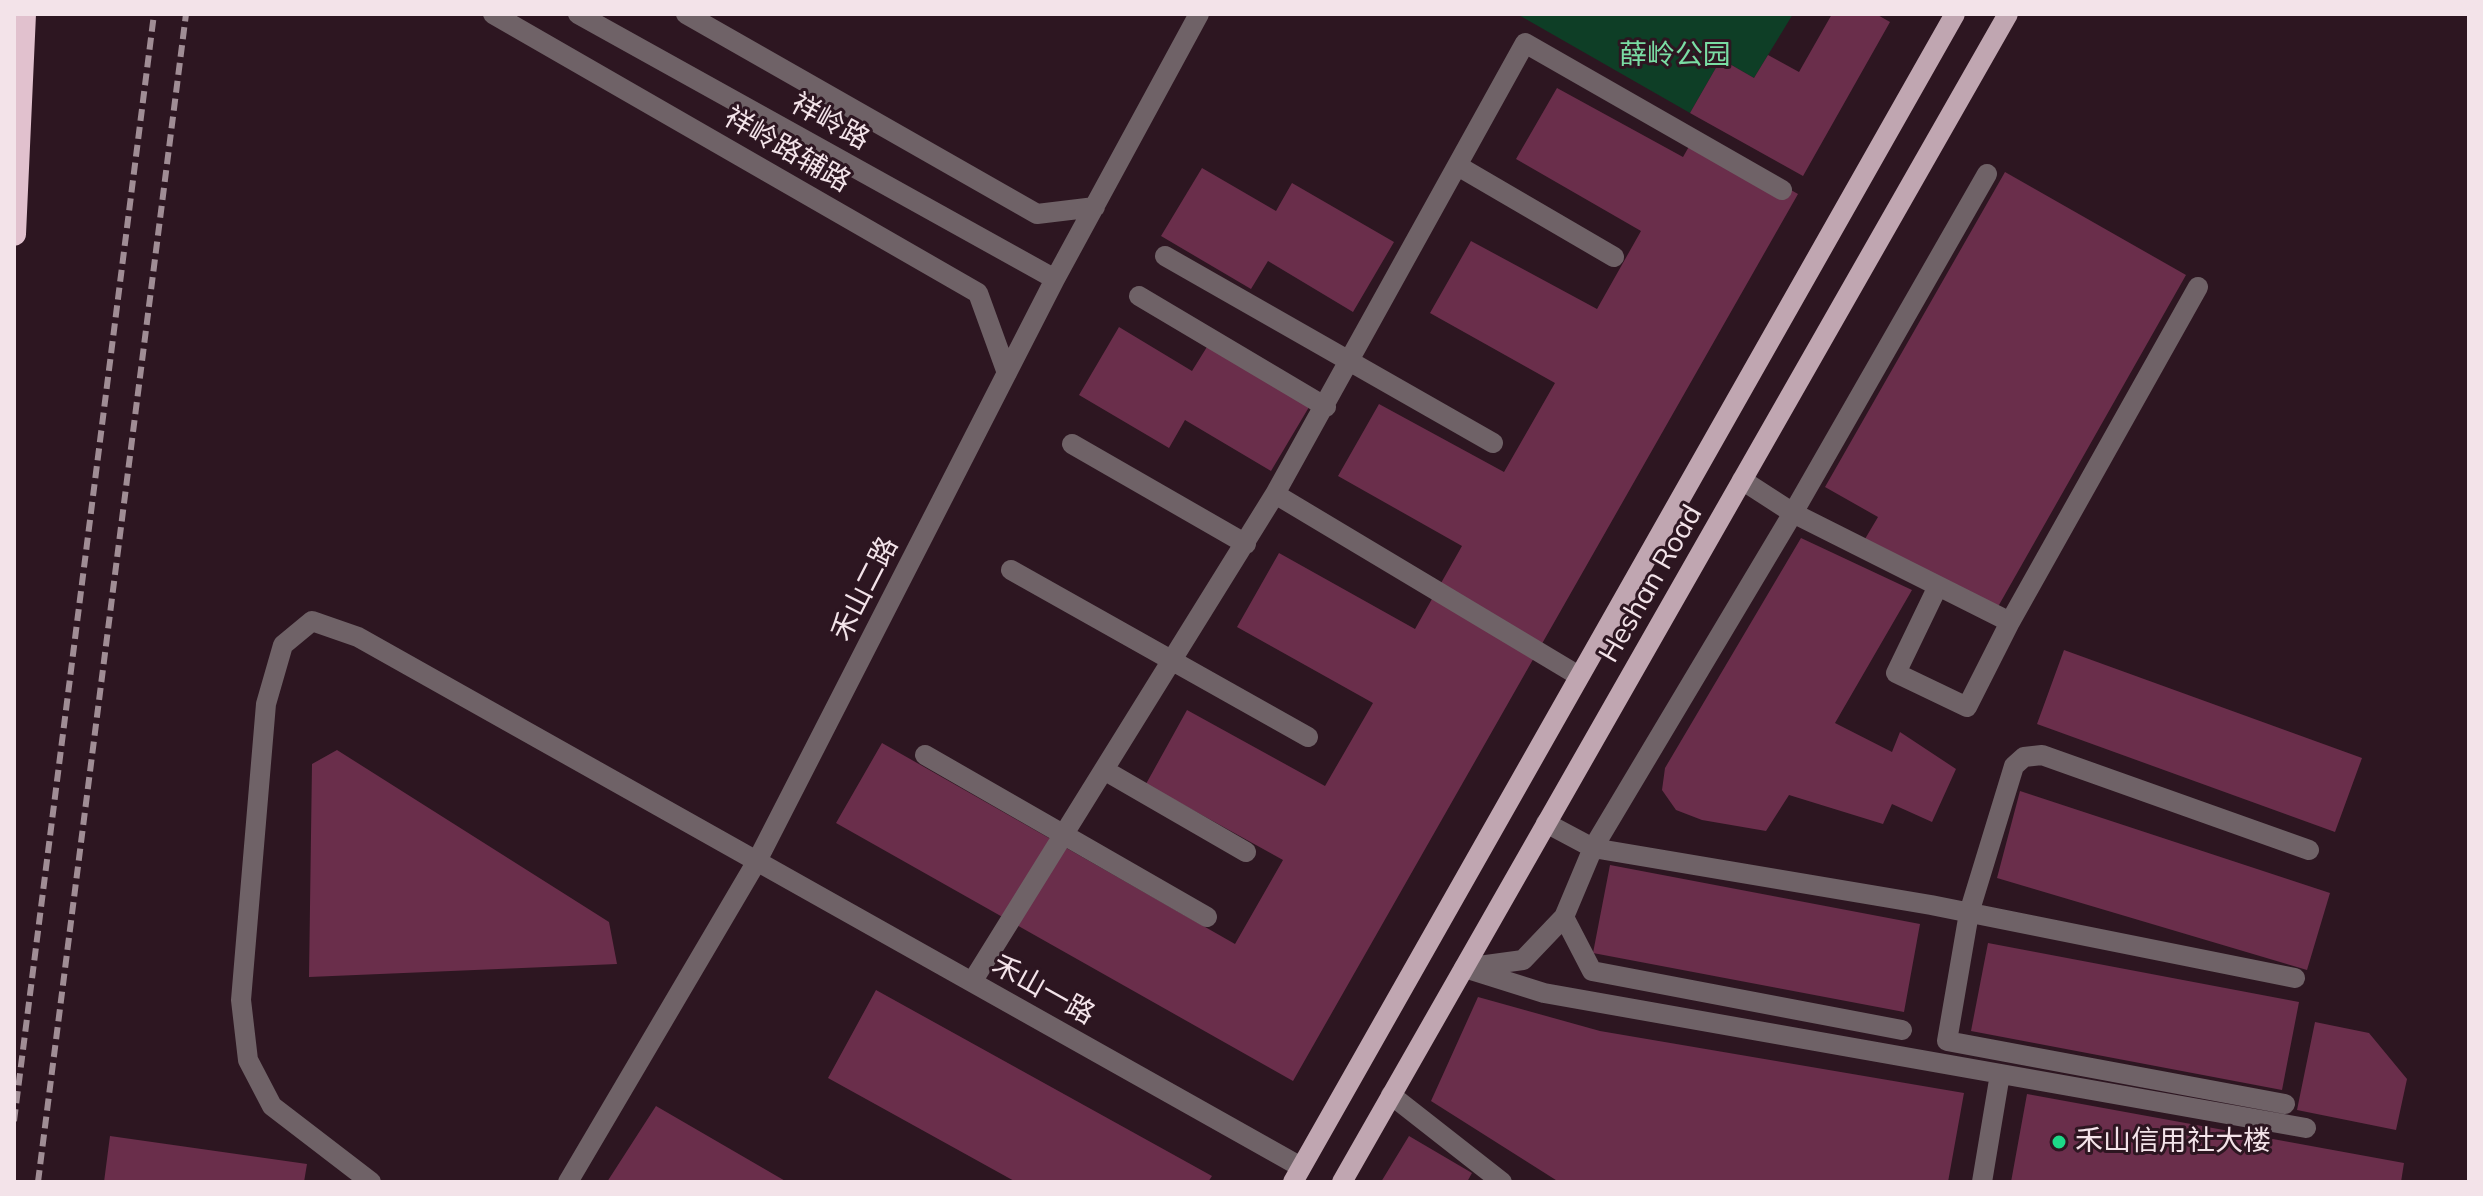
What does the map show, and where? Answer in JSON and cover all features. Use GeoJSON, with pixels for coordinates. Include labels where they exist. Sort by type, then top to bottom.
{"type":"FeatureCollection","features":[{"type":"Feature","properties":{"kind":"highway"},"geometry":{"type":"LineString","coordinates":[[14,23],[15,14]]}},
{"type":"Feature","properties":{"kind":"highway"},"geometry":{"type":"LineString","coordinates":[[14,234],[24,14]]}},
{"type":"Feature","properties":{"kind":"main road","name":"Heshan Road"},"geometry":{"type":"LineString","coordinates":[[1297,1175],[1955,14]]}},
{"type":"Feature","properties":{"kind":"main road","name":"Heshan Road"},"geometry":{"type":"LineString","coordinates":[[1342,1182],[2008,14]]}},
{"type":"Feature","properties":{"kind":"street","name":"祥岭路辅路"},"geometry":{"type":"LineString","coordinates":[[493,14],[978,293],[1007,373]]}},
{"type":"Feature","properties":{"kind":"street","name":"祥岭路"},"geometry":{"type":"LineString","coordinates":[[578,14],[1055,279]]}},
{"type":"Feature","properties":{"kind":"street"},"geometry":{"type":"LineString","coordinates":[[686,14],[1037,214],[1095,207]]}},
{"type":"Feature","properties":{"kind":"street","name":"禾山二路"},"geometry":{"type":"LineString","coordinates":[[568,1182],[757,861],[1055,279],[1199,14]]}},
{"type":"Feature","properties":{"kind":"street"},"geometry":{"type":"LineString","coordinates":[[972,982],[1246,544],[1326,407],[1525,43],[1782,190]]}},
{"type":"Feature","properties":{"kind":"street"},"geometry":{"type":"LineString","coordinates":[[1458,166],[1614,257]]}},
{"type":"Feature","properties":{"kind":"street"},"geometry":{"type":"LineString","coordinates":[[1464,968],[1523,960],[1564,917],[1593,848],[1793,513],[1987,174]]}},
{"type":"Feature","properties":{"kind":"street"},"geometry":{"type":"LineString","coordinates":[[1165,256],[1493,443]]}},
{"type":"Feature","properties":{"kind":"street"},"geometry":{"type":"LineString","coordinates":[[1937,588],[1896,673],[1967,707],[2010,622],[2198,287]]}},
{"type":"Feature","properties":{"kind":"street"},"geometry":{"type":"LineString","coordinates":[[1139,296],[1326,407]]}},
{"type":"Feature","properties":{"kind":"street"},"geometry":{"type":"LineString","coordinates":[[1072,444],[1246,544]]}},
{"type":"Feature","properties":{"kind":"street"},"geometry":{"type":"LineString","coordinates":[[1742,480],[1793,513],[2010,622]]}},
{"type":"Feature","properties":{"kind":"street"},"geometry":{"type":"LineString","coordinates":[[1275,494],[1579,676]]}},
{"type":"Feature","properties":{"kind":"street"},"geometry":{"type":"LineString","coordinates":[[1011,570],[1308,737]]}},
{"type":"Feature","properties":{"kind":"street","name":"禾山一路"},"geometry":{"type":"LineString","coordinates":[[371,1182],[272,1106],[248,1060],[241,1000],[264,719],[283,645],[312,621],[358,637],[757,861],[972,982],[1297,1175]]}},
{"type":"Feature","properties":{"kind":"street"},"geometry":{"type":"LineString","coordinates":[[925,755],[1207,917]]}},
{"type":"Feature","properties":{"kind":"street"},"geometry":{"type":"LineString","coordinates":[[2285,1104],[1947,1041],[1969,913],[2014,766],[2024,757],[2042,755],[2309,850]]}},
{"type":"Feature","properties":{"kind":"street"},"geometry":{"type":"LineString","coordinates":[[1104,770],[1246,852]]}},
{"type":"Feature","properties":{"kind":"street"},"geometry":{"type":"LineString","coordinates":[[1546,823],[1593,848],[1969,913],[2295,978]]}},
{"type":"Feature","properties":{"kind":"street"},"geometry":{"type":"LineString","coordinates":[[1564,917],[1592,971],[1902,1030]]}},
{"type":"Feature","properties":{"kind":"street"},"geometry":{"type":"LineString","coordinates":[[1464,968],[1544,993],[2306,1128]]}},
{"type":"Feature","properties":{"kind":"street"},"geometry":{"type":"LineString","coordinates":[[1982,1182],[2000,1074]]}},
{"type":"Feature","properties":{"kind":"street"},"geometry":{"type":"LineString","coordinates":[[1391,1095],[1502,1182]]}},
{"type":"Feature","properties":{"kind":"green space","name":"薛岭公园"},"geometry":{"type":"Polygon","coordinates":[[[1517,14],[1793,14],[1754,78],[1721,59],[1690,113],[1517,14]]]}},
{"type":"Feature","properties":{"kind":"building"},"geometry":{"type":"Polygon","coordinates":[[[1832,14],[1876,14],[1890,22],[1803,176],[1690,113],[1721,59],[1754,78],[1768,55],[1799,72],[1832,14]]]}},
{"type":"Feature","properties":{"kind":"building"},"geometry":{"type":"Polygon","coordinates":[[[1557,88],[1683,157],[1695,136],[1798,194],[1293,1081],[836,823],[882,743],[1235,944],[1283,860],[1146,784],[1187,710],[1325,786],[1373,703],[1237,627],[1279,553],[1415,629],[1462,546],[1338,476],[1379,404],[1504,472],[1555,383],[1430,313],[1471,241],[1597,309],[1641,231],[1516,159],[1557,88]]]}},
{"type":"Feature","properties":{"kind":"building"},"geometry":{"type":"Polygon","coordinates":[[[1202,168],[1276,211],[1292,183],[1394,242],[1353,312],[1268,261],[1251,289],[1161,236],[1202,168]]]}},
{"type":"Feature","properties":{"kind":"building"},"geometry":{"type":"Polygon","coordinates":[[[2005,172],[2186,275],[1995,612],[1865,539],[1878,517],[1825,487],[2005,172]]]}},
{"type":"Feature","properties":{"kind":"building"},"geometry":{"type":"Polygon","coordinates":[[[1119,327],[1192,371],[1210,342],[1312,402],[1271,471],[1185,420],[1169,448],[1079,395],[1119,327]]]}},
{"type":"Feature","properties":{"kind":"building"},"geometry":{"type":"Polygon","coordinates":[[[1801,538],[1912,590],[1835,723],[1892,752],[1900,732],[1956,769],[1932,822],[1892,804],[1883,824],[1789,795],[1766,831],[1702,820],[1676,810],[1662,790],[1665,768],[1801,538]]]}},
{"type":"Feature","properties":{"kind":"building"},"geometry":{"type":"Polygon","coordinates":[[[2064,650],[2362,758],[2335,832],[2037,724],[2064,650]]]}},
{"type":"Feature","properties":{"kind":"building"},"geometry":{"type":"Polygon","coordinates":[[[337,750],[609,922],[617,964],[309,977],[312,764],[337,750]]]}},
{"type":"Feature","properties":{"kind":"building"},"geometry":{"type":"Polygon","coordinates":[[[2020,791],[2330,893],[2307,970],[1997,878],[2020,791]]]}},
{"type":"Feature","properties":{"kind":"building"},"geometry":{"type":"Polygon","coordinates":[[[1610,865],[1920,924],[1904,1012],[1593,953],[1610,865]]]}},
{"type":"Feature","properties":{"kind":"building"},"geometry":{"type":"Polygon","coordinates":[[[1988,943],[2299,1002],[2282,1090],[1971,1031],[1988,943]]]}},
{"type":"Feature","properties":{"kind":"building"},"geometry":{"type":"Polygon","coordinates":[[[876,990],[1212,1176],[1208,1182],[1016,1182],[828,1078],[876,990]]]}},
{"type":"Feature","properties":{"kind":"building"},"geometry":{"type":"Polygon","coordinates":[[[1478,997],[1600,1031],[1964,1093],[1948,1182],[1559,1182],[1431,1101],[1478,997]]]}},
{"type":"Feature","properties":{"kind":"building"},"geometry":{"type":"Polygon","coordinates":[[[2315,1022],[2369,1033],[2407,1079],[2396,1130],[2297,1110],[2315,1022]]]}},
{"type":"Feature","properties":{"kind":"building"},"geometry":{"type":"Polygon","coordinates":[[[2027,1094],[2404,1163],[2401,1182],[2011,1182],[2027,1094]]]}},
{"type":"Feature","properties":{"kind":"building"},"geometry":{"type":"Polygon","coordinates":[[[656,1106],[787,1182],[607,1182],[656,1106]]]}},
{"type":"Feature","properties":{"kind":"building"},"geometry":{"type":"Polygon","coordinates":[[[110,1136],[307,1164],[304,1182],[104,1182],[110,1136]]]}},
{"type":"Feature","properties":{"kind":"building"},"geometry":{"type":"Polygon","coordinates":[[[1409,1136],[1472,1173],[1467,1182],[1381,1182],[1409,1136]]]}},
{"type":"Feature","properties":{"kind":"railway"},"geometry":{"type":"LineString","coordinates":[[14,1121],[154,14]]}},
{"type":"Feature","properties":{"kind":"railway"},"geometry":{"type":"LineString","coordinates":[[38,1182],[186,14]]}},
{"type":"Feature","properties":{"kind":"place","name":"禾山信用社大楼"},"geometry":{"type":"Point","coordinates":[2059,1142]}}]}
